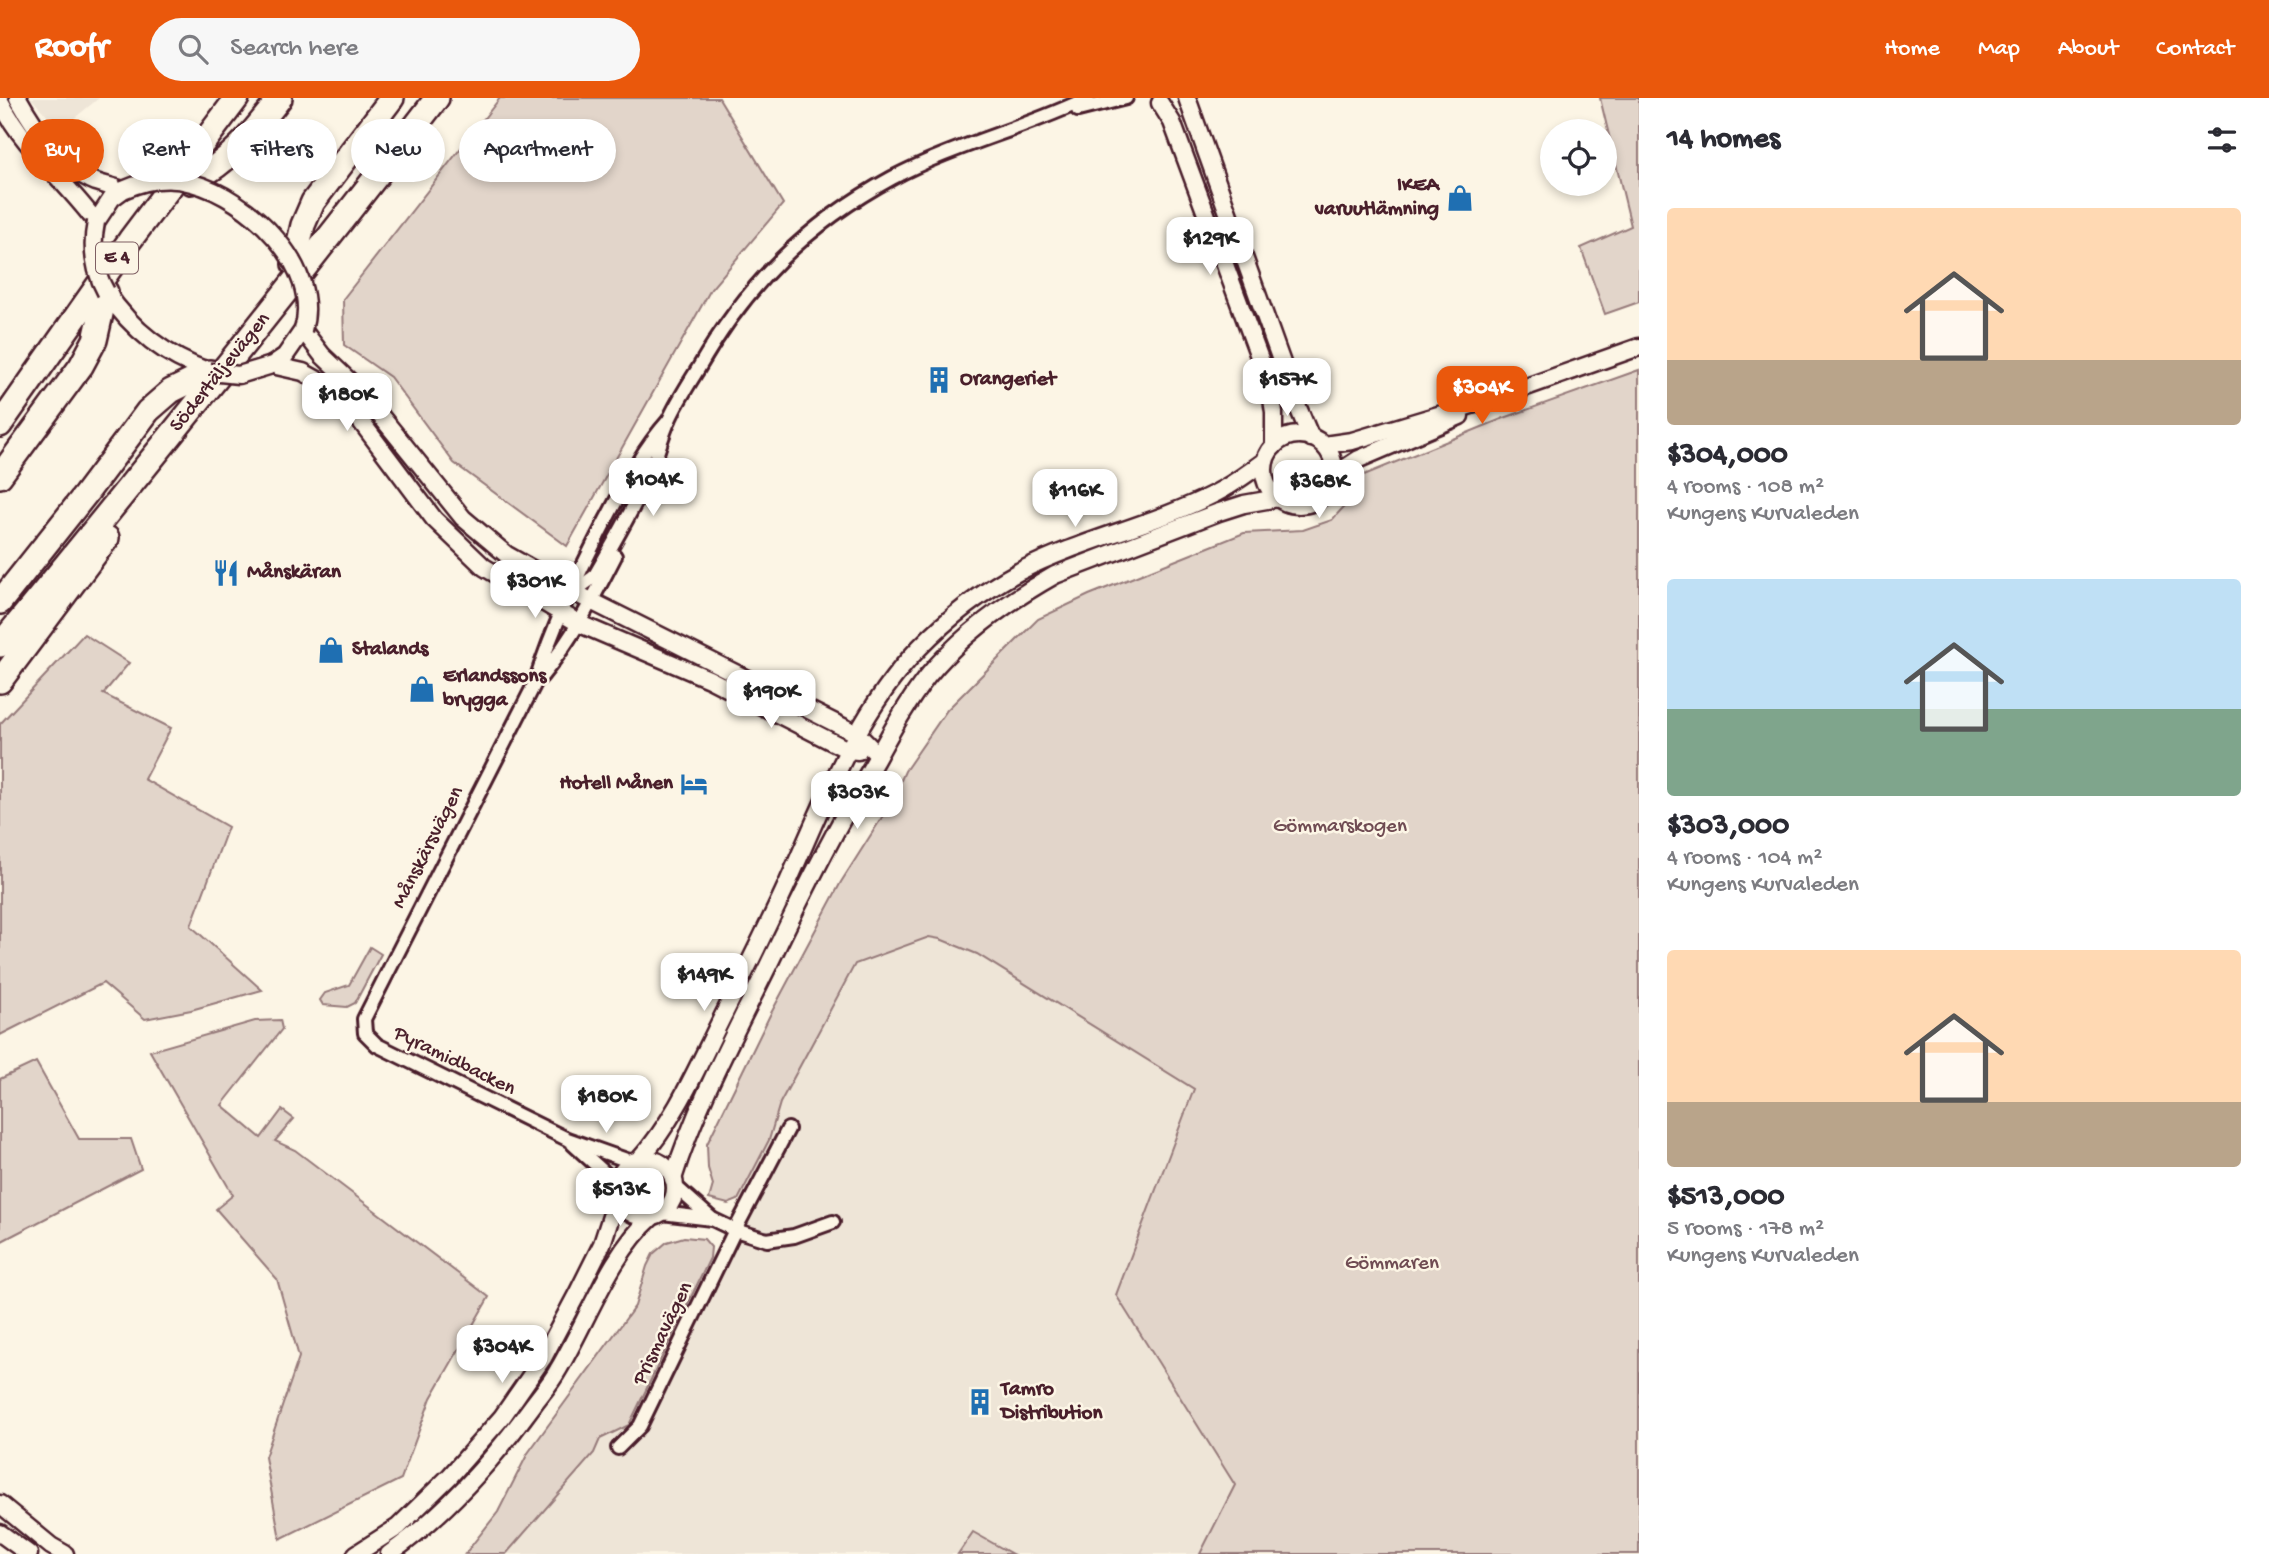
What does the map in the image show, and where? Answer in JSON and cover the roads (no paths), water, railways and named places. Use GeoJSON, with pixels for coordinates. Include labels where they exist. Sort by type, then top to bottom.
{"type":"FeatureCollection","features":[{"type":"Feature","properties":{"kind":"highway","name":"E 4"},"geometry":{"type":"LineString","coordinates":[[1,423],[130,240],[237,98]]}},
{"type":"Feature","properties":{"kind":"highway"},"geometry":{"type":"LineString","coordinates":[[213,170],[245,142],[279,98]]}},
{"type":"Feature","properties":{"kind":"highway"},"geometry":{"type":"LineString","coordinates":[[294,264],[303,225],[313,202],[392,98]]}},
{"type":"Feature","properties":{"kind":"highway","name":"Södertäljevägen"},"geometry":{"type":"LineString","coordinates":[[0,645],[122,498],[331,237],[437,98]]}},
{"type":"Feature","properties":{"kind":"highway"},"geometry":{"type":"LineString","coordinates":[[0,477],[81,366],[95,340],[106,292]]}},
{"type":"Feature","properties":{"kind":"highway"},"geometry":{"type":"LineString","coordinates":[[0,602],[148,411],[171,391],[210,372]]}},
{"type":"Feature","properties":{"kind":"highway"},"geometry":{"type":"LineString","coordinates":[[0,681],[155,474],[197,402]]}},
{"type":"Feature","properties":{"kind":"street"},"geometry":{"type":"LineString","coordinates":[[18,98],[41,135],[77,171],[96,182],[123,190]]}},
{"type":"Feature","properties":{"kind":"street","name":"Månskärsvägen"},"geometry":{"type":"LineString","coordinates":[[365,1033],[366,1012],[536,683],[548,642],[569,590],[637,461],[669,420],[727,321],[748,294],[797,242],[845,206],[929,160],[1050,116],[1088,98]]}},
{"type":"Feature","properties":{"kind":"street","name":"Månskärsvägen"},"geometry":{"type":"LineString","coordinates":[[1050,116],[1126,98]]}},
{"type":"Feature","properties":{"kind":"street"},"geometry":{"type":"LineString","coordinates":[[1154,101],[1170,103],[1180,98]]}},
{"type":"Feature","properties":{"kind":"street"},"geometry":{"type":"LineString","coordinates":[[1187,98],[1297,405],[1333,465],[1333,476],[1329,487],[1312,503],[1289,504],[1278,498],[1266,482],[1265,461]]}},
{"type":"Feature","properties":{"kind":"street"},"geometry":{"type":"LineString","coordinates":[[0,101],[37,157],[77,196],[96,222]]}},
{"type":"Feature","properties":{"kind":"street"},"geometry":{"type":"LineString","coordinates":[[1154,101],[1172,122],[1270,386],[1275,412],[1274,446]]}},
{"type":"Feature","properties":{"kind":"street"},"geometry":{"type":"LineString","coordinates":[[146,182],[123,190],[112,198],[96,222],[94,258],[100,282],[106,292],[133,327],[150,342],[189,364],[210,372],[239,375],[278,366],[303,372],[323,383],[353,411],[411,492],[458,544],[484,567],[580,624],[709,679],[848,750],[878,755]]}},
{"type":"Feature","properties":{"kind":"street"},"geometry":{"type":"LineString","coordinates":[[191,182],[247,211],[276,239],[294,264],[307,309],[305,334],[278,366]]}},
{"type":"Feature","properties":{"kind":"street"},"geometry":{"type":"LineString","coordinates":[[305,334],[322,355],[363,394],[463,518],[507,555],[569,590],[857,734],[878,755]]}},
{"type":"Feature","properties":{"kind":"street"},"geometry":{"type":"LineString","coordinates":[[356,1554],[398,1527],[450,1476],[502,1417],[543,1358],[602,1244],[625,1167],[636,1161],[668,1124],[693,1078],[780,900],[848,750],[886,686],[942,627],[981,595],[1020,572],[1194,503],[1234,483],[1265,461],[1274,446],[1291,436],[1318,442],[1352,442],[1495,398],[1639,347]]}},
{"type":"Feature","properties":{"kind":"street"},"geometry":{"type":"LineString","coordinates":[[1333,476],[1359,459],[1452,421],[1495,398]]}},
{"type":"Feature","properties":{"kind":"street","name":"Månskärsvägen"},"geometry":{"type":"LineString","coordinates":[[536,683],[580,624],[655,479],[669,420]]}},
{"type":"Feature","properties":{"kind":"street"},"geometry":{"type":"LineString","coordinates":[[389,1554],[407,1541],[461,1490],[512,1434],[557,1373],[629,1240],[673,1199],[681,1153],[708,1090],[822,856],[906,705],[946,657],[964,638],[1031,589],[1081,564],[1219,512],[1278,498]]}},
{"type":"Feature","properties":{"kind":"street","name":"Pyramidbacken"},"geometry":{"type":"LineString","coordinates":[[365,1033],[377,1045],[568,1139],[636,1161]]}},
{"type":"Feature","properties":{"kind":"street","name":"Prismavägen"},"geometry":{"type":"LineString","coordinates":[[618,1448],[640,1426],[735,1230],[788,1129]]}},
{"type":"Feature","properties":{"kind":"street","name":"Pyramidbacken"},"geometry":{"type":"LineString","coordinates":[[568,1139],[617,1190]]}},
{"type":"Feature","properties":{"kind":"street"},"geometry":{"type":"LineString","coordinates":[[636,1161],[649,1160],[659,1163],[668,1170],[674,1182],[712,1219],[767,1240],[794,1236],[833,1222]]}},
{"type":"Feature","properties":{"kind":"street"},"geometry":{"type":"LineString","coordinates":[[617,1190],[621,1204],[636,1216],[712,1219]]}},
{"type":"Feature","properties":{"kind":"street"},"geometry":{"type":"LineString","coordinates":[[0,1504],[51,1546],[65,1554]]}},
{"type":"Feature","properties":{"kind":"street"},"geometry":{"type":"LineString","coordinates":[[0,1533],[29,1554]]}},
{"type":"Feature","properties":{"kind":"place","name":"IKEA varuutlämning"},"geometry":{"type":"Point","coordinates":[1460,198]}},
{"type":"Feature","properties":{"kind":"place","name":"Orangeriet"},"geometry":{"type":"Point","coordinates":[939,380]}},
{"type":"Feature","properties":{"kind":"place","name":"Månskäran"},"geometry":{"type":"Point","coordinates":[226,573]}},
{"type":"Feature","properties":{"kind":"place","name":"Stalands"},"geometry":{"type":"Point","coordinates":[331,650]}},
{"type":"Feature","properties":{"kind":"place","name":"Erlandssons brygga"},"geometry":{"type":"Point","coordinates":[422,689]}},
{"type":"Feature","properties":{"kind":"place","name":"Hotell Månen"},"geometry":{"type":"Point","coordinates":[694,784]}},
{"type":"Feature","properties":{"kind":"place","name":"Tamro Distribution"},"geometry":{"type":"Point","coordinates":[980,1402]}},
{"type":"Feature","properties":{"kind":"park label","name":"Gömmarskogen"},"geometry":{"type":"Point","coordinates":[1340,827]}},
{"type":"Feature","properties":{"kind":"park label","name":"Gömmaren"},"geometry":{"type":"Point","coordinates":[1392,1264]}}]}
